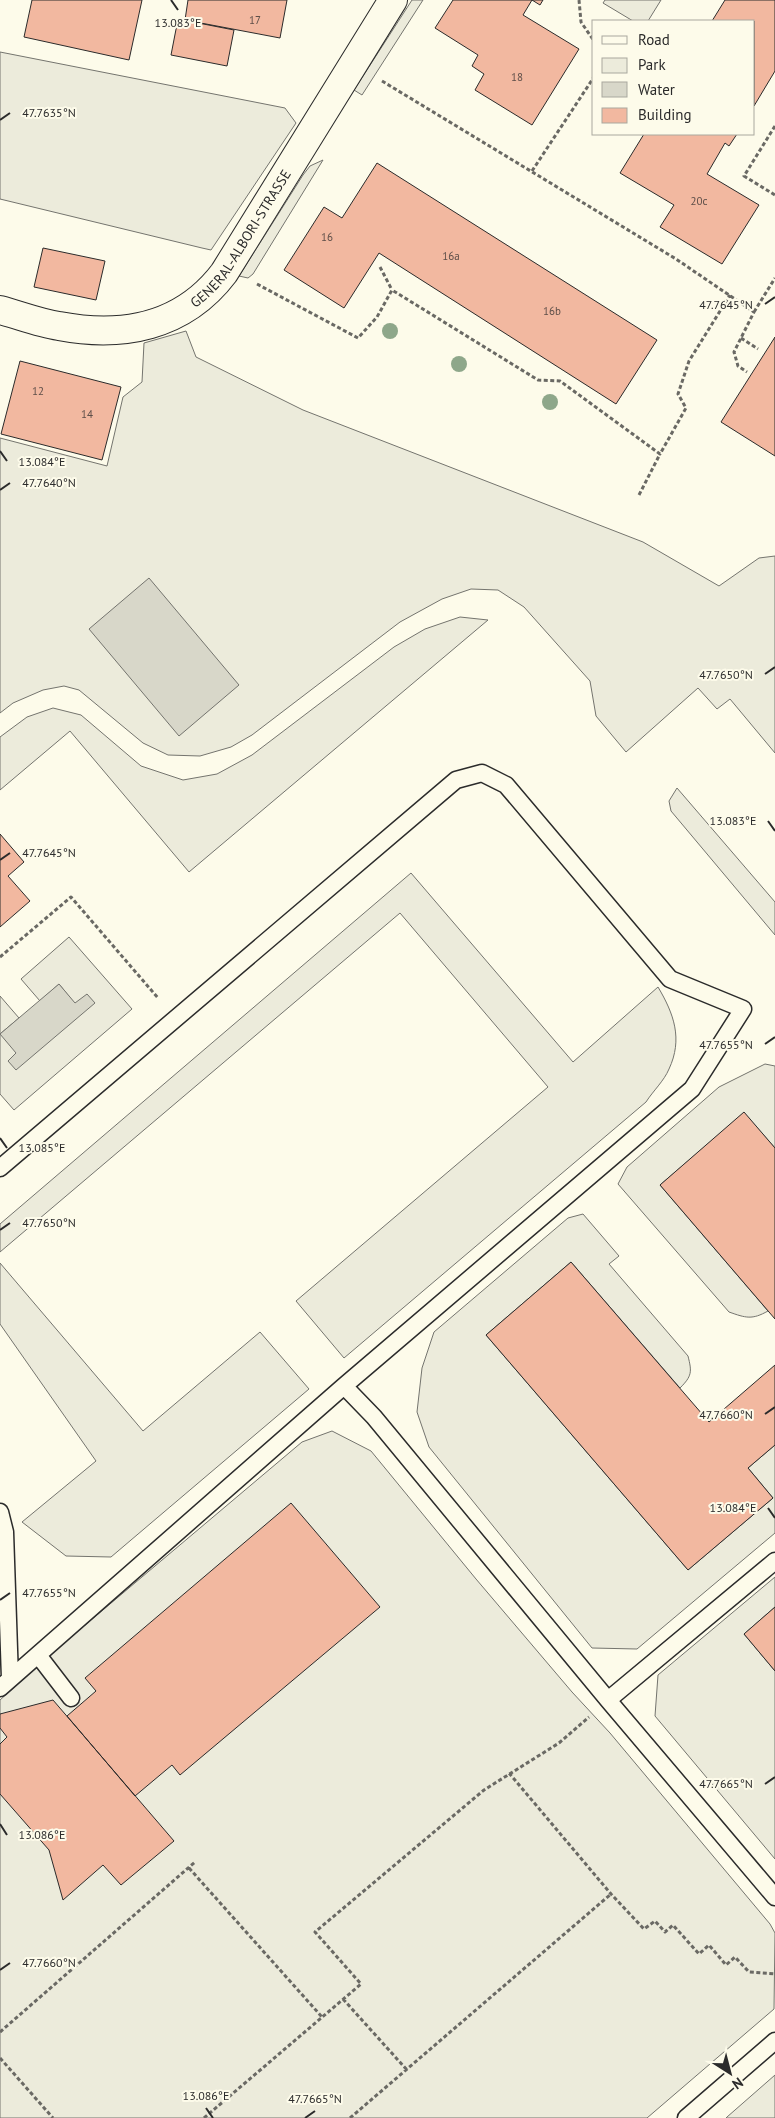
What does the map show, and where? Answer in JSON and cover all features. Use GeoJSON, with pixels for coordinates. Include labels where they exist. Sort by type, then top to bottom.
{"type":"FeatureCollection","features":[{"type":"Feature","properties":{"kind":"street","name":"GENERAL-ALBORI-STRASSE"},"geometry":{"type":"LineString","coordinates":[[0,310],[58,326],[101,331],[140,328],[178,313],[211,290],[224,274],[393,0]]}},
{"type":"Feature","properties":{"kind":"lane"},"geometry":{"type":"LineString","coordinates":[[0,1168],[456,780],[482,773],[506,785],[670,979],[743,1009],[692,1089],[344,1386],[5,1683]]}},
{"type":"Feature","properties":{"kind":"lane"},"geometry":{"type":"LineString","coordinates":[[344,1386],[386,1432],[608,1700],[775,1897]]}},
{"type":"Feature","properties":{"kind":"lane"},"geometry":{"type":"LineString","coordinates":[[0,1512],[5,1532],[5,1683]]}},
{"type":"Feature","properties":{"kind":"lane"},"geometry":{"type":"LineString","coordinates":[[608,1700],[775,1561]]}},
{"type":"Feature","properties":{"kind":"lane"},"geometry":{"type":"LineString","coordinates":[[38,1655],[71,1698]]}},
{"type":"Feature","properties":{"kind":"lane"},"geometry":{"type":"LineString","coordinates":[[686,2118],[775,2041]]}},
{"type":"Feature","properties":{"kind":"path"},"geometry":{"type":"LineString","coordinates":[[580,0],[581,22],[592,38]]}},
{"type":"Feature","properties":{"kind":"path"},"geometry":{"type":"LineString","coordinates":[[379,79],[676,259],[754,312]]}},
{"type":"Feature","properties":{"kind":"path"},"geometry":{"type":"LineString","coordinates":[[532,171],[592,79]]}},
{"type":"Feature","properties":{"kind":"path"},"geometry":{"type":"LineString","coordinates":[[775,126],[744,176],[775,195]]}},
{"type":"Feature","properties":{"kind":"path"},"geometry":{"type":"LineString","coordinates":[[380,267],[392,290],[538,380],[560,381],[660,454]]}},
{"type":"Feature","properties":{"kind":"path"},"geometry":{"type":"LineString","coordinates":[[747,372],[738,366],[734,352],[754,312],[775,278]]}},
{"type":"Feature","properties":{"kind":"path"},"geometry":{"type":"LineString","coordinates":[[252,281],[358,338],[377,317],[392,290]]}},
{"type":"Feature","properties":{"kind":"path"},"geometry":{"type":"LineString","coordinates":[[639,495],[686,408],[678,394],[690,361],[730,296]]}},
{"type":"Feature","properties":{"kind":"path"},"geometry":{"type":"LineString","coordinates":[[741,338],[758,349]]}},
{"type":"Feature","properties":{"kind":"path"},"geometry":{"type":"LineString","coordinates":[[0,957],[71,897],[175,1018]]}},
{"type":"Feature","properties":{"kind":"path"},"geometry":{"type":"LineString","coordinates":[[204,2118],[361,1984],[315,1932],[484,1790],[559,1743],[608,1700]]}},
{"type":"Feature","properties":{"kind":"path"},"geometry":{"type":"LineString","coordinates":[[509,1773],[611,1894],[644,1929],[654,1920],[665,1932],[673,1925],[699,1954],[709,1945],[726,1966],[736,1957],[749,1972],[775,1974]]}},
{"type":"Feature","properties":{"kind":"path"},"geometry":{"type":"LineString","coordinates":[[0,2032],[195,1862]]}},
{"type":"Feature","properties":{"kind":"path"},"geometry":{"type":"LineString","coordinates":[[189,1868],[322,2017]]}},
{"type":"Feature","properties":{"kind":"path"},"geometry":{"type":"LineString","coordinates":[[350,2118],[611,1894]]}},
{"type":"Feature","properties":{"kind":"path"},"geometry":{"type":"LineString","coordinates":[[344,1998],[407,2070]]}},
{"type":"Feature","properties":{"kind":"path"},"geometry":{"type":"LineString","coordinates":[[0,2058],[53,2118]]}},
{"type":"Feature","properties":{"kind":"green space"},"geometry":{"type":"Polygon","coordinates":[[[412,0],[423,0],[362,95],[354,90],[412,0]]]}},
{"type":"Feature","properties":{"kind":"green space"},"geometry":{"type":"Polygon","coordinates":[[[605,0],[661,0],[649,20],[631,20],[603,3],[605,0]]]}},
{"type":"Feature","properties":{"kind":"green space"},"geometry":{"type":"Polygon","coordinates":[[[0,52],[285,108],[296,123],[211,250],[202,248],[0,199],[0,52]]]}},
{"type":"Feature","properties":{"kind":"green space"},"geometry":{"type":"Polygon","coordinates":[[[323,160],[253,274],[248,278],[239,276],[303,175],[310,166],[323,160]]]}},
{"type":"Feature","properties":{"kind":"green space"},"geometry":{"type":"Polygon","coordinates":[[[186,331],[196,357],[303,410],[643,542],[719,586],[759,558],[775,556],[775,753],[730,699],[717,709],[698,688],[626,752],[596,716],[590,681],[524,607],[498,590],[471,589],[442,599],[400,622],[252,735],[231,747],[200,756],[168,755],[143,743],[79,690],[64,686],[43,690],[13,703],[0,713],[0,438],[107,466],[123,397],[142,382],[144,343],[186,331]]]}},
{"type":"Feature","properties":{"kind":"green space"},"geometry":{"type":"Polygon","coordinates":[[[460,617],[488,620],[189,872],[70,731],[0,790],[0,737],[27,717],[53,708],[81,715],[141,766],[183,780],[217,774],[252,755],[394,647],[425,629],[460,617]]]}},
{"type":"Feature","properties":{"kind":"green space"},"geometry":{"type":"Polygon","coordinates":[[[677,788],[775,902],[775,935],[671,811],[669,801],[677,788]]]}},
{"type":"Feature","properties":{"kind":"green space"},"geometry":{"type":"Polygon","coordinates":[[[411,873],[573,1062],[658,987],[675,1027],[675,1047],[667,1073],[646,1102],[344,1358],[296,1301],[548,1087],[400,913],[0,1252],[0,1224],[411,873]]]}},
{"type":"Feature","properties":{"kind":"green space"},"geometry":{"type":"Polygon","coordinates":[[[69,937],[132,1009],[14,1110],[0,1094],[0,1034],[75,1004],[59,984],[40,1001],[21,979],[69,937]]]}},
{"type":"Feature","properties":{"kind":"green space"},"geometry":{"type":"Polygon","coordinates":[[[0,996],[19,1018],[0,1034],[0,996]]]}},
{"type":"Feature","properties":{"kind":"green space"},"geometry":{"type":"Polygon","coordinates":[[[765,1064],[775,1066],[775,1148],[744,1113],[660,1185],[768,1311],[758,1316],[749,1317],[729,1312],[618,1184],[627,1167],[719,1087],[765,1064]]]}},
{"type":"Feature","properties":{"kind":"green space"},"geometry":{"type":"Polygon","coordinates":[[[583,1214],[619,1256],[609,1264],[688,1356],[690,1374],[684,1384],[680,1388],[571,1262],[486,1335],[688,1570],[773,1498],[748,1468],[775,1445],[775,1533],[637,1649],[592,1648],[429,1447],[417,1412],[422,1368],[434,1332],[568,1218],[583,1214]]]}},
{"type":"Feature","properties":{"kind":"green space"},"geometry":{"type":"Polygon","coordinates":[[[0,1263],[143,1431],[260,1332],[309,1389],[111,1557],[66,1556],[22,1522],[96,1461],[0,1324],[0,1263]]]}},
{"type":"Feature","properties":{"kind":"green space"},"geometry":{"type":"Polygon","coordinates":[[[332,1431],[371,1451],[476,1579],[572,1692],[610,1733],[770,1924],[775,1933],[774,2009],[647,2118],[0,2118],[0,1700],[59,1647],[302,1442],[332,1431]]]}},
{"type":"Feature","properties":{"kind":"green space"},"geometry":{"type":"Polygon","coordinates":[[[775,1577],[775,1607],[744,1634],[775,1671],[775,1859],[655,1716],[658,1675],[775,1577]]]}},
{"type":"Feature","properties":{"kind":"green space"},"geometry":{"type":"Polygon","coordinates":[[[775,2075],[775,2118],[726,2118],[727,2117],[775,2075]]]}},
{"type":"Feature","properties":{"kind":"water"},"geometry":{"type":"Polygon","coordinates":[[[149,578],[239,685],[179,736],[89,629],[149,578]]]}},
{"type":"Feature","properties":{"kind":"water"},"geometry":{"type":"Polygon","coordinates":[[[59,984],[75,1003],[87,994],[95,1003],[16,1070],[8,1061],[16,1053],[0,1034],[59,984]]]}},
{"type":"Feature","properties":{"kind":"building"},"geometry":{"type":"Polygon","coordinates":[[[32,0],[142,0],[129,60],[24,37],[32,0]]]}},
{"type":"Feature","properties":{"kind":"building"},"geometry":{"type":"Polygon","coordinates":[[[188,0],[287,0],[280,38],[185,20],[188,0]]]}},
{"type":"Feature","properties":{"kind":"building"},"geometry":{"type":"Polygon","coordinates":[[[453,0],[532,0],[523,15],[579,49],[532,125],[475,90],[484,74],[472,66],[478,55],[435,28],[453,0]]]}},
{"type":"Feature","properties":{"kind":"building"},"geometry":{"type":"Polygon","coordinates":[[[532,0],[543,0],[540,5],[532,0]]]}},
{"type":"Feature","properties":{"kind":"building"},"geometry":{"type":"Polygon","coordinates":[[[725,0],[775,0],[775,71],[755,104],[755,20],[713,20],[725,0]]]}},
{"type":"Feature","properties":{"kind":"building"},"geometry":{"type":"Polygon","coordinates":[[[178,19],[234,30],[227,66],[171,55],[178,19]]]}},
{"type":"Feature","properties":{"kind":"building"},"geometry":{"type":"Polygon","coordinates":[[[643,135],[736,135],[729,146],[725,143],[707,174],[759,205],[722,264],[660,227],[674,205],[620,173],[643,135]]]}},
{"type":"Feature","properties":{"kind":"building"},"geometry":{"type":"Polygon","coordinates":[[[377,163],[657,340],[616,404],[379,253],[344,308],[284,270],[324,207],[342,218],[377,163]]]}},
{"type":"Feature","properties":{"kind":"building"},"geometry":{"type":"Polygon","coordinates":[[[43,248],[105,261],[96,300],[34,287],[43,248]]]}},
{"type":"Feature","properties":{"kind":"building"},"geometry":{"type":"Polygon","coordinates":[[[775,337],[775,456],[721,422],[775,337]]]}},
{"type":"Feature","properties":{"kind":"building"},"geometry":{"type":"Polygon","coordinates":[[[20,361],[121,387],[102,460],[1,434],[20,361]]]}},
{"type":"Feature","properties":{"kind":"building"},"geometry":{"type":"Polygon","coordinates":[[[0,834],[24,862],[8,876],[30,901],[0,927],[0,834]]]}},
{"type":"Feature","properties":{"kind":"building"},"geometry":{"type":"Polygon","coordinates":[[[744,1112],[775,1148],[775,1319],[660,1185],[744,1112]]]}},
{"type":"Feature","properties":{"kind":"building"},"geometry":{"type":"Polygon","coordinates":[[[571,1262],[709,1422],[775,1365],[775,1445],[748,1468],[773,1498],[688,1570],[486,1335],[571,1262]]]}},
{"type":"Feature","properties":{"kind":"building"},"geometry":{"type":"Polygon","coordinates":[[[291,1503],[380,1607],[180,1775],[172,1765],[135,1796],[67,1716],[96,1691],[85,1678],[291,1503]]]}},
{"type":"Feature","properties":{"kind":"building"},"geometry":{"type":"Polygon","coordinates":[[[775,1607],[775,1671],[744,1634],[775,1607]]]}},
{"type":"Feature","properties":{"kind":"building"},"geometry":{"type":"Polygon","coordinates":[[[53,1700],[174,1841],[121,1885],[103,1865],[63,1900],[49,1850],[0,1794],[0,1744],[7,1737],[0,1728],[0,1714],[53,1700]]]}}]}
